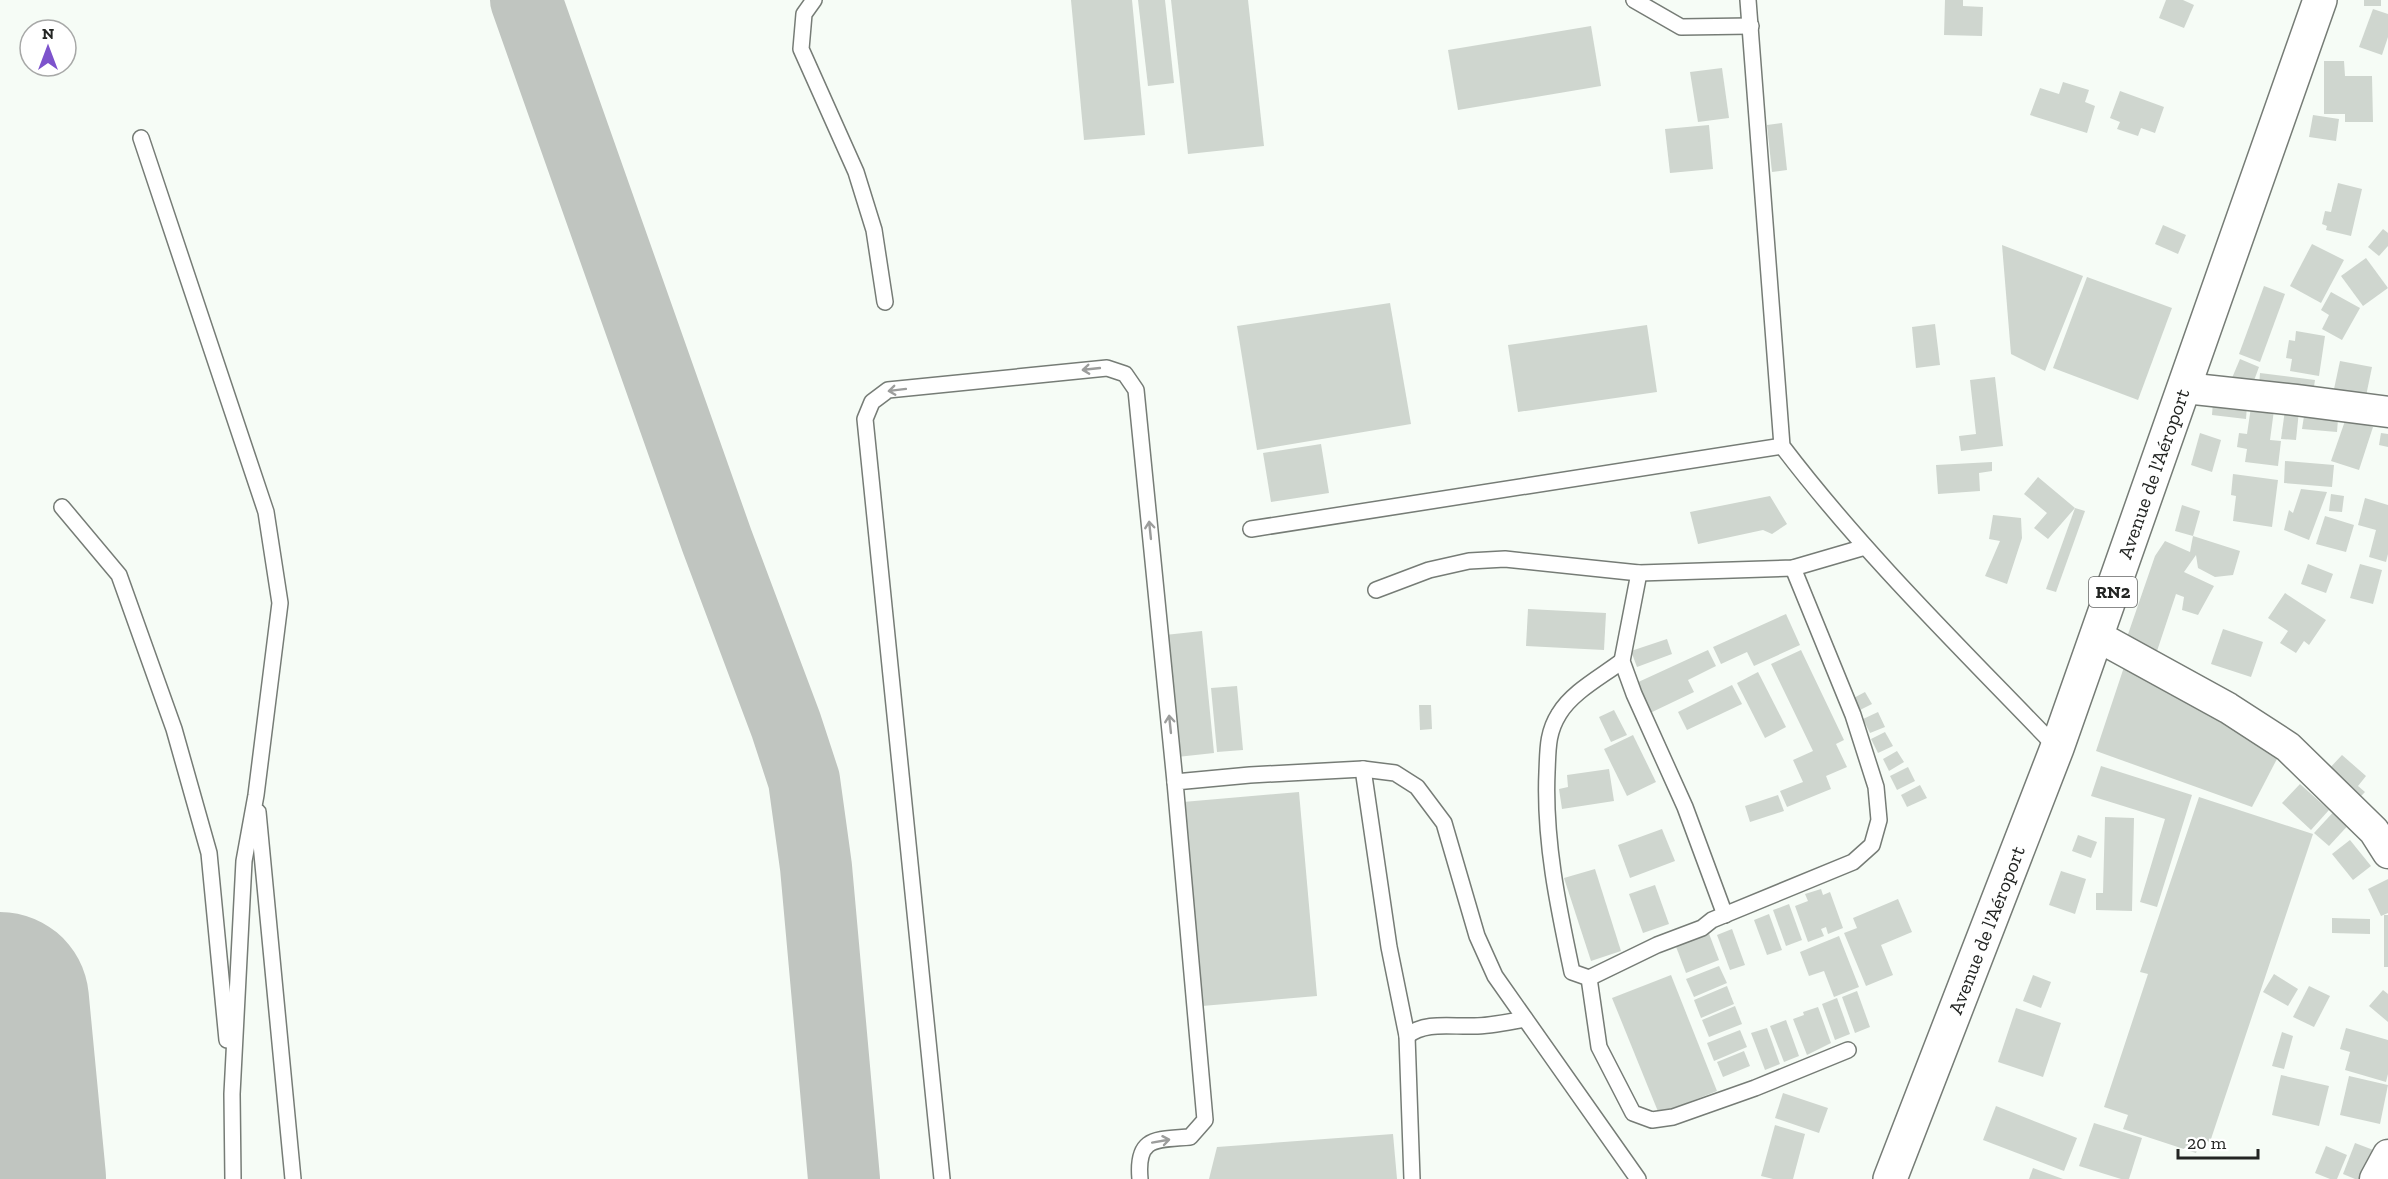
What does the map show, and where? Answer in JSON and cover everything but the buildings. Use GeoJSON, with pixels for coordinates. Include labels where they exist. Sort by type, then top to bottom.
{"type":"FeatureCollection","features":[{"type":"Feature","properties":{"kind":"highway","name":"Avenue de l'Aéroport"},"geometry":{"type":"LineString","coordinates":[[1890,1179],[2057,748],[2320,0]]}},
{"type":"Feature","properties":{"kind":"street"},"geometry":{"type":"LineString","coordinates":[[2185,388],[2388,412]]}},
{"type":"Feature","properties":{"kind":"street"},"geometry":{"type":"LineString","coordinates":[[2097,636],[2228,708],[2288,747],[2374,831],[2388,853]]}},
{"type":"Feature","properties":{"kind":"street"},"geometry":{"type":"LineString","coordinates":[[2375,1179],[2388,1155]]}},
{"type":"Feature","properties":{"kind":"lane"},"geometry":{"type":"LineString","coordinates":[[814,0],[804,14],[801,49],[856,172],[874,230],[885,302]]}},
{"type":"Feature","properties":{"kind":"lane"},"geometry":{"type":"LineString","coordinates":[[1634,0],[1681,27],[1751,26]]}},
{"type":"Feature","properties":{"kind":"lane"},"geometry":{"type":"LineString","coordinates":[[1748,0],[1782,446],[1809,482],[1865,547],[2057,748]]}},
{"type":"Feature","properties":{"kind":"lane"},"geometry":{"type":"LineString","coordinates":[[141,138],[266,512],[280,603],[256,795],[244,861],[232,1094],[232,1179]]}},
{"type":"Feature","properties":{"kind":"lane"},"geometry":{"type":"LineString","coordinates":[[942,1179],[865,419],[872,402],[888,390],[1107,368],[1125,374],[1136,390],[1175,782],[1205,1120],[1191,1137],[1153,1141],[1142,1148],[1138,1162],[1140,1179]]}},
{"type":"Feature","properties":{"kind":"lane"},"geometry":{"type":"LineString","coordinates":[[1251,529],[1782,446]]}},
{"type":"Feature","properties":{"kind":"lane"},"geometry":{"type":"LineString","coordinates":[[62,507],[119,575],[174,729],[209,853],[232,1094]]}},
{"type":"Feature","properties":{"kind":"lane"},"geometry":{"type":"LineString","coordinates":[[1376,590],[1429,570],[1468,561],[1505,560],[1639,573],[1793,568],[1865,547]]}},
{"type":"Feature","properties":{"kind":"lane"},"geometry":{"type":"LineString","coordinates":[[1622,661],[1573,697],[1560,712],[1549,734],[1545,808],[1554,888],[1572,972],[1589,978],[1657,945],[1702,928],[1725,915],[1853,862],[1872,845],[1879,820],[1876,788],[1853,716],[1793,568]]}},
{"type":"Feature","properties":{"kind":"lane"},"geometry":{"type":"LineString","coordinates":[[1639,573],[1622,661],[1634,694],[1685,807],[1725,915]]}},
{"type":"Feature","properties":{"kind":"lane"},"geometry":{"type":"LineString","coordinates":[[1363,769],[1389,947],[1407,1036],[1412,1179]]}},
{"type":"Feature","properties":{"kind":"lane"},"geometry":{"type":"LineString","coordinates":[[1175,782],[1250,775],[1363,769],[1395,773],[1417,787],[1444,823],[1476,936],[1495,976],[1638,1179]]}},
{"type":"Feature","properties":{"kind":"lane"},"geometry":{"type":"LineString","coordinates":[[256,795],[293,1179]]}},
{"type":"Feature","properties":{"kind":"lane"},"geometry":{"type":"LineString","coordinates":[[1589,978],[1599,1047],[1633,1113],[1652,1120],[1673,1117],[1745,1092],[1848,1050]]}},
{"type":"Feature","properties":{"kind":"lane"},"geometry":{"type":"LineString","coordinates":[[1407,1036],[1415,1029],[1475,1026],[1525,1019]]}},
{"type":"Feature","properties":{"kind":"taxiway"},"geometry":{"type":"LineString","coordinates":[[526,0],[804,780],[816,867],[844,1179]]}},
{"type":"Feature","properties":{"kind":"runway"},"geometry":{"type":"LineString","coordinates":[[0,1001],[17,1179]]}}]}
